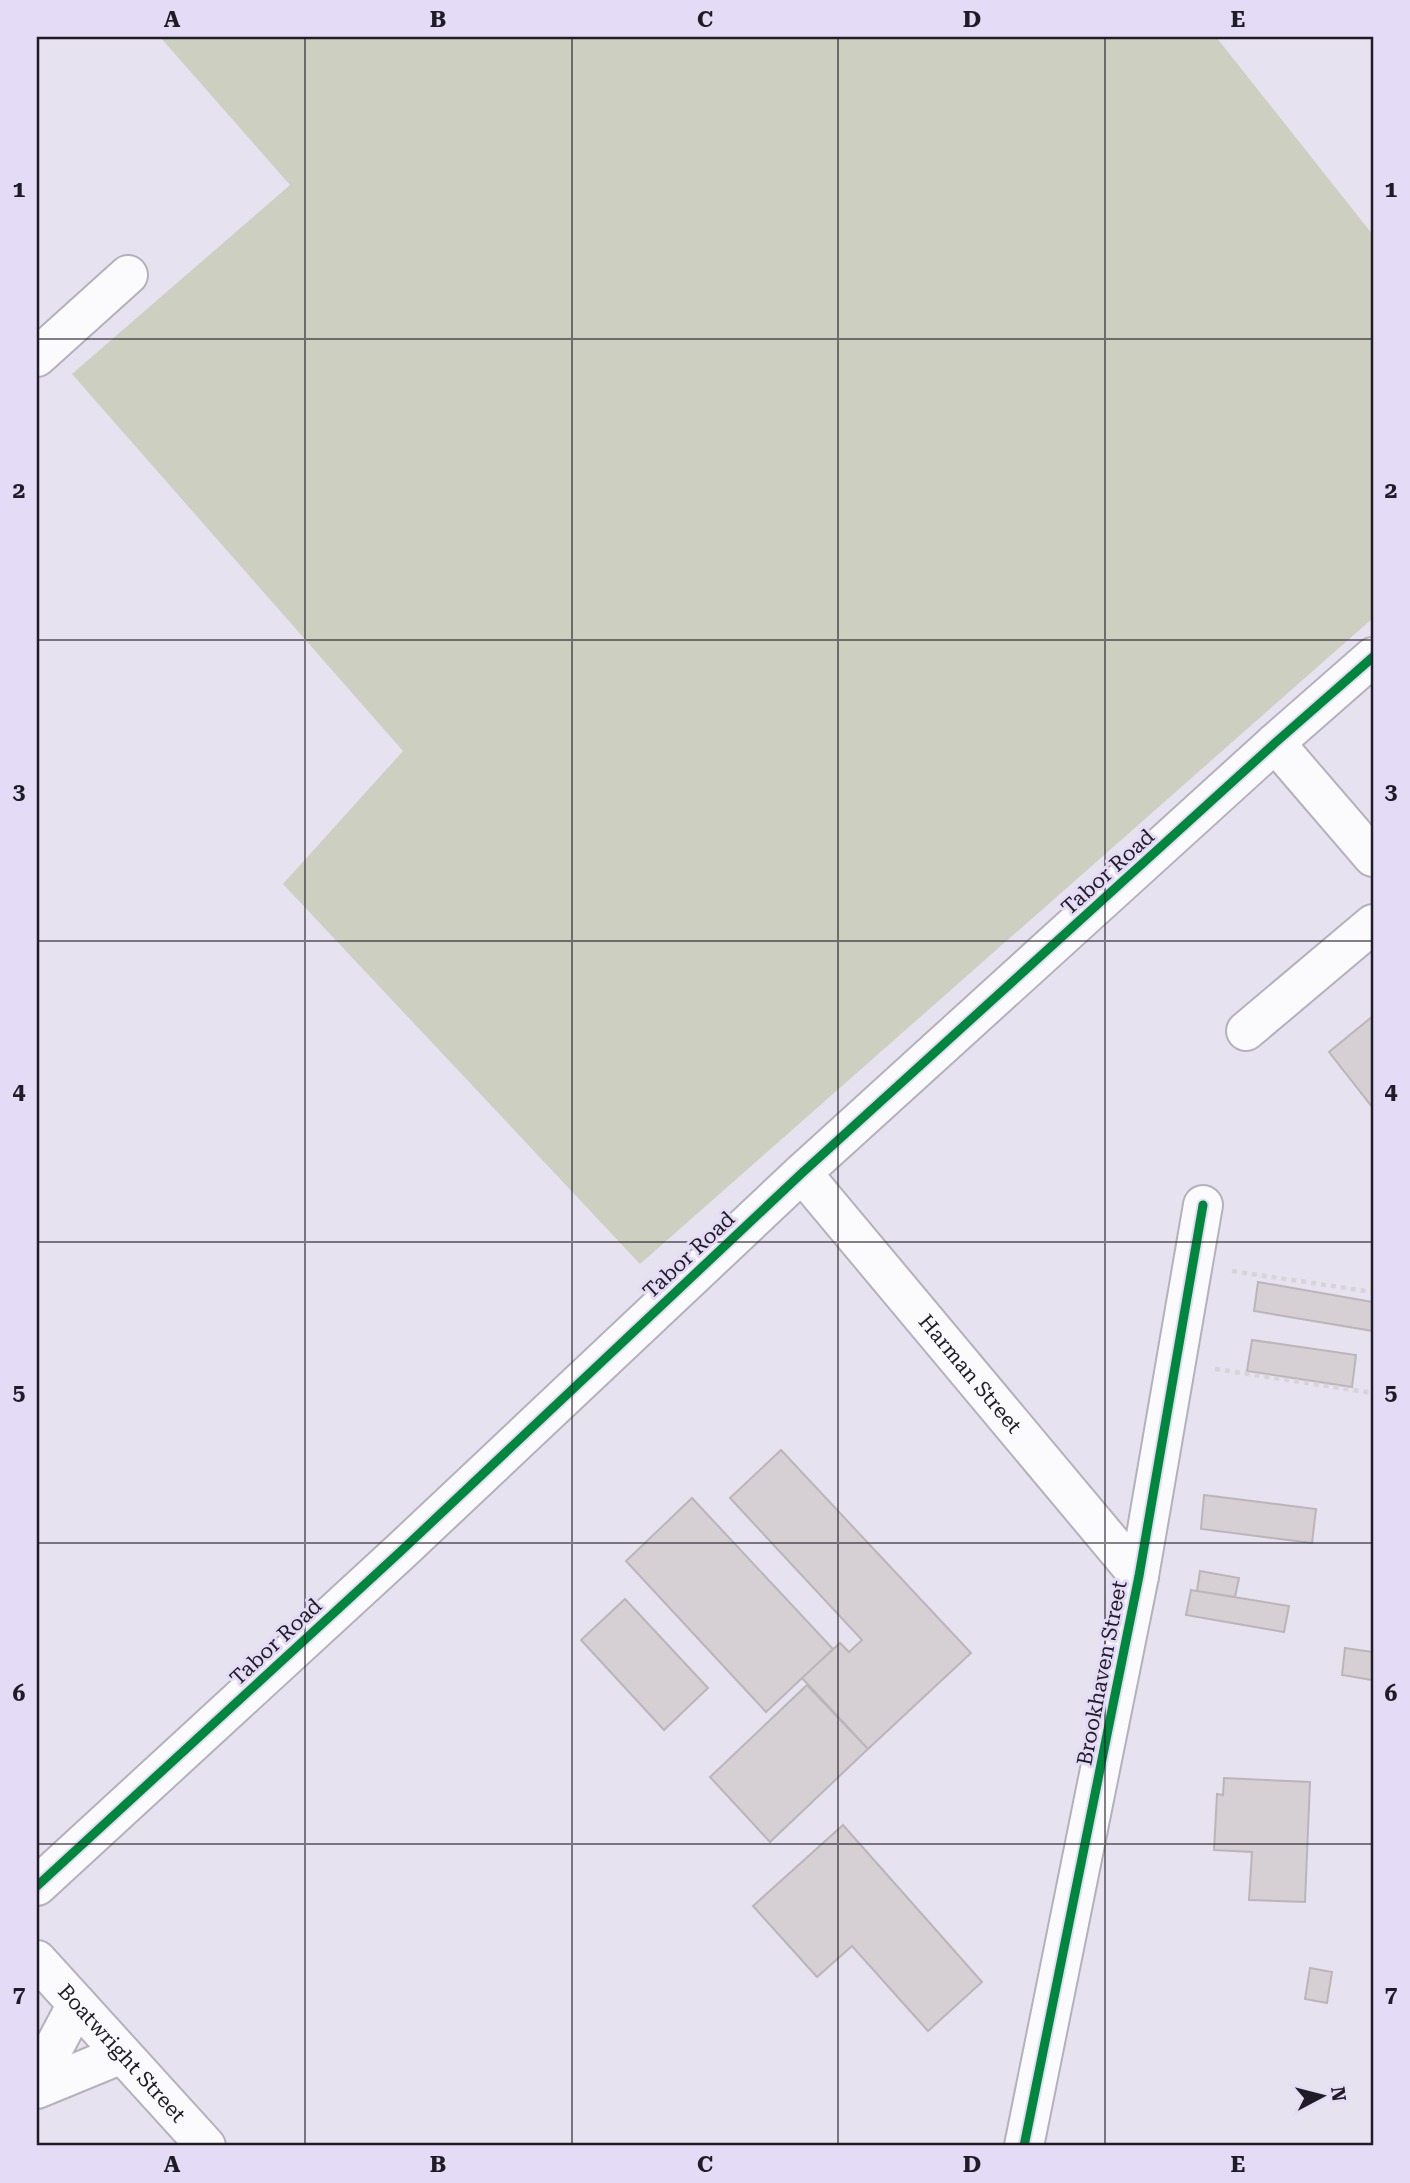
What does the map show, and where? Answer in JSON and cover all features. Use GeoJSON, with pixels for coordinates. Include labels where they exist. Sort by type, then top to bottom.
{"type":"FeatureCollection","features":[{"type":"Feature","properties":{"kind":"street"},"geometry":{"type":"LineString","coordinates":[[37,357],[128,275]]}},
{"type":"Feature","properties":{"kind":"street","name":"Tabor Road"},"geometry":{"type":"LineString","coordinates":[[37,1886],[400,1552],[802,1173],[1373,657]]}},
{"type":"Feature","properties":{"kind":"street"},"geometry":{"type":"LineString","coordinates":[[1275,743],[1373,857]]}},
{"type":"Feature","properties":{"kind":"street"},"geometry":{"type":"LineString","coordinates":[[1246,1031],[1373,924]]}},
{"type":"Feature","properties":{"kind":"street","name":"Harman Street"},"geometry":{"type":"LineString","coordinates":[[802,1173],[1139,1576]]}},
{"type":"Feature","properties":{"kind":"street","name":"Brookhaven Street"},"geometry":{"type":"LineString","coordinates":[[1024,2146],[1139,1576],[1203,1205]]}},
{"type":"Feature","properties":{"kind":"street","name":"Boatwright Street"},"geometry":{"type":"LineString","coordinates":[[37,1960],[206,2146]]}},
{"type":"Feature","properties":{"kind":"street"},"geometry":{"type":"LineString","coordinates":[[37,2079],[78,2004]]}},
{"type":"Feature","properties":{"kind":"street"},"geometry":{"type":"LineString","coordinates":[[37,2089],[122,2054]]}},
{"type":"Feature","properties":{"kind":"path"},"geometry":{"type":"LineString","coordinates":[[1193,1265],[1373,1292]]}},
{"type":"Feature","properties":{"kind":"path"},"geometry":{"type":"LineString","coordinates":[[1175,1363],[1373,1393]]}},
{"type":"Feature","properties":{"kind":"shaded area"},"geometry":{"type":"Polygon","coordinates":[[[160,37],[1216,37],[1373,235],[1373,618],[640,1264],[283,884],[403,751],[72,374],[290,185],[160,37]]]}},
{"type":"Feature","properties":{"kind":"building"},"geometry":{"type":"Polygon","coordinates":[[[1373,1016],[1373,1108],[1329,1052],[1373,1016]]]}},
{"type":"Feature","properties":{"kind":"building"},"geometry":{"type":"Polygon","coordinates":[[[1258,1282],[1373,1302],[1373,1331],[1254,1311],[1258,1282]]]}},
{"type":"Feature","properties":{"kind":"building"},"geometry":{"type":"Polygon","coordinates":[[[1252,1340],[1356,1355],[1352,1387],[1247,1371],[1252,1340]]]}},
{"type":"Feature","properties":{"kind":"building"},"geometry":{"type":"Polygon","coordinates":[[[781,1450],[971,1653],[868,1749],[802,1678],[840,1643],[849,1652],[862,1640],[730,1498],[781,1450]]]}},
{"type":"Feature","properties":{"kind":"building"},"geometry":{"type":"Polygon","coordinates":[[[1204,1495],[1316,1509],[1312,1543],[1201,1529],[1204,1495]]]}},
{"type":"Feature","properties":{"kind":"building"},"geometry":{"type":"Polygon","coordinates":[[[692,1498],[833,1649],[766,1712],[626,1561],[692,1498]]]}},
{"type":"Feature","properties":{"kind":"building"},"geometry":{"type":"Polygon","coordinates":[[[1200,1571],[1239,1578],[1235,1597],[1197,1591],[1200,1571]]]}},
{"type":"Feature","properties":{"kind":"building"},"geometry":{"type":"Polygon","coordinates":[[[1191,1590],[1289,1606],[1284,1632],[1186,1615],[1191,1590]]]}},
{"type":"Feature","properties":{"kind":"building"},"geometry":{"type":"Polygon","coordinates":[[[625,1599],[708,1688],[664,1730],[581,1640],[625,1599]]]}},
{"type":"Feature","properties":{"kind":"building"},"geometry":{"type":"Polygon","coordinates":[[[1345,1648],[1373,1652],[1372,1680],[1342,1675],[1345,1648]]]}},
{"type":"Feature","properties":{"kind":"building"},"geometry":{"type":"Polygon","coordinates":[[[807,1685],[868,1749],[770,1842],[710,1777],[807,1685]]]}},
{"type":"Feature","properties":{"kind":"building"},"geometry":{"type":"Polygon","coordinates":[[[1224,1778],[1310,1782],[1305,1902],[1249,1900],[1252,1852],[1214,1850],[1217,1794],[1223,1795],[1224,1778]]]}},
{"type":"Feature","properties":{"kind":"building"},"geometry":{"type":"Polygon","coordinates":[[[843,1825],[982,1982],[928,2031],[852,1946],[817,1977],[753,1906],[843,1825]]]}},
{"type":"Feature","properties":{"kind":"building"},"geometry":{"type":"Polygon","coordinates":[[[1310,1968],[1332,1972],[1327,2003],[1305,1999],[1310,1968]]]}},
{"type":"Feature","properties":{"kind":"cycle path"},"geometry":{"type":"LineString","coordinates":[[37,1886],[400,1552],[802,1173],[1373,657]]}},
{"type":"Feature","properties":{"kind":"cycle path"},"geometry":{"type":"LineString","coordinates":[[1024,2146],[1139,1576],[1203,1205]]}}]}
